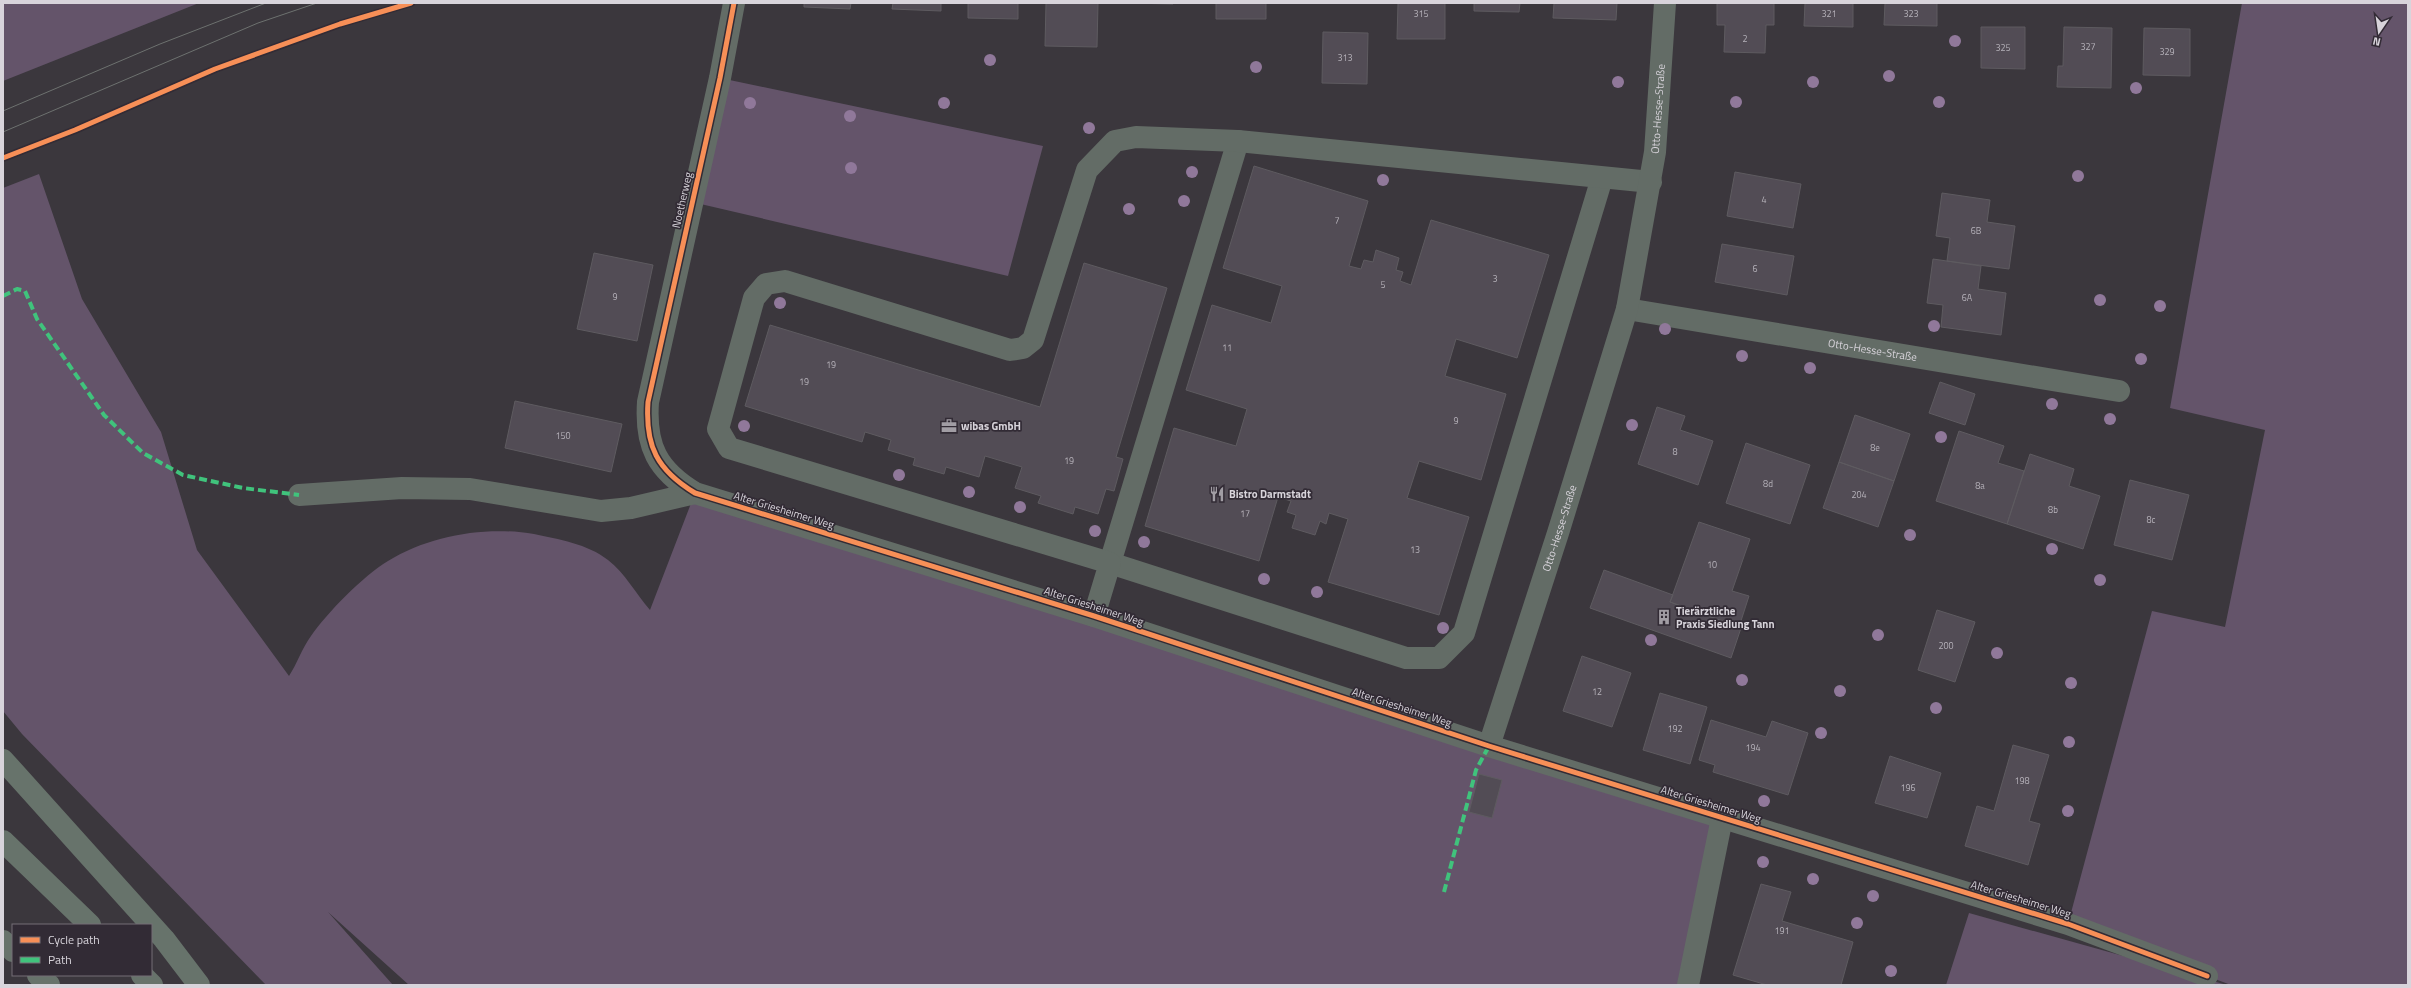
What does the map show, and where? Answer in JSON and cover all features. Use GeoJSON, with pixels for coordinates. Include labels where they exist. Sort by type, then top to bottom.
{"type":"FeatureCollection","features":[{"type":"Feature","properties":{"kind":"highway"},"geometry":{"type":"LineString","coordinates":[[3,760],[151,924]]}},
{"type":"Feature","properties":{"kind":"highway"},"geometry":{"type":"LineString","coordinates":[[3,841],[89,924]]}},
{"type":"Feature","properties":{"kind":"highway"},"geometry":{"type":"LineString","coordinates":[[152,926],[199,985]]}},
{"type":"Feature","properties":{"kind":"highway"},"geometry":{"type":"LineString","coordinates":[[3,941],[12,950]]}},
{"type":"Feature","properties":{"kind":"highway"},"geometry":{"type":"LineString","coordinates":[[39,976],[49,985]]}},
{"type":"Feature","properties":{"kind":"highway"},"geometry":{"type":"LineString","coordinates":[[143,976],[152,985]]}},
{"type":"Feature","properties":{"kind":"street","name":"Noetherweg"},"geometry":{"type":"LineString","coordinates":[[648,402],[720,78],[734,3]]}},
{"type":"Feature","properties":{"kind":"street","name":"Otto-Hesse-Straße"},"geometry":{"type":"LineString","coordinates":[[1489,746],[1558,533],[1627,309],[1651,182],[1655,152],[1666,3]]}},
{"type":"Feature","properties":{"kind":"street"},"geometry":{"type":"LineString","coordinates":[[1602,178],[1464,633],[1439,658],[1406,658],[1110,564],[729,448],[718,429],[754,298],[766,284],[785,281],[1010,350],[1023,348],[1033,340],[1088,170],[1115,141],[1136,137],[1238,141],[1651,182]]}},
{"type":"Feature","properties":{"kind":"street"},"geometry":{"type":"LineString","coordinates":[[1094,616],[1238,141]]}},
{"type":"Feature","properties":{"kind":"street","name":"Otto-Hesse-Straße"},"geometry":{"type":"LineString","coordinates":[[1627,309],[2119,391]]}},
{"type":"Feature","properties":{"kind":"street","name":"Alter Griesheimer Weg"},"geometry":{"type":"LineString","coordinates":[[648,402],[648,433],[653,452],[671,475],[695,493],[1094,616],[1489,746],[2068,924],[2207,976]]}},
{"type":"Feature","properties":{"kind":"street"},"geometry":{"type":"LineString","coordinates":[[299,495],[402,488],[470,489],[601,511],[631,508],[695,493]]}},
{"type":"Feature","properties":{"kind":"street","name":"Alter Griesheimer Weg"},"geometry":{"type":"LineString","coordinates":[[1688,985],[1722,818]]}},
{"type":"Feature","properties":{"kind":"shaded area"},"geometry":{"type":"Polygon","coordinates":[[[3,3],[199,3],[3,81],[3,3]]]}},
{"type":"Feature","properties":{"kind":"shaded area"},"geometry":{"type":"Polygon","coordinates":[[[2242,3],[2408,3],[2408,985],[2231,985],[2068,924],[2152,611],[2225,627],[2265,430],[2170,408],[2242,3]]]}},
{"type":"Feature","properties":{"kind":"shaded area"},"geometry":{"type":"Polygon","coordinates":[[[720,78],[1043,146],[1008,276],[692,202],[720,78]]]}},
{"type":"Feature","properties":{"kind":"shaded area"},"geometry":{"type":"Polygon","coordinates":[[[39,174],[82,299],[161,432],[197,550],[289,676],[311,636],[336,606],[357,585],[378,568],[404,552],[440,539],[459,535],[497,531],[516,532],[553,538],[582,546],[600,554],[614,565],[650,610],[695,493],[1722,818],[1687,985],[409,985],[328,912],[393,985],[266,985],[22,734],[3,711],[3,188],[39,174]]]}},
{"type":"Feature","properties":{"kind":"shaded area"},"geometry":{"type":"Polygon","coordinates":[[[1969,913],[2227,985],[1946,985],[1969,913]]]}},
{"type":"Feature","properties":{"kind":"building"},"geometry":{"type":"Polygon","coordinates":[[[804,3],[851,3],[850,9],[804,7],[804,3]]]}},
{"type":"Feature","properties":{"kind":"building"},"geometry":{"type":"Polygon","coordinates":[[[893,3],[941,3],[941,11],[892,9],[893,3]]]}},
{"type":"Feature","properties":{"kind":"building"},"geometry":{"type":"Polygon","coordinates":[[[968,3],[1018,3],[1018,19],[968,18],[968,3]]]}},
{"type":"Feature","properties":{"kind":"building"},"geometry":{"type":"Polygon","coordinates":[[[1046,3],[1098,3],[1097,47],[1045,46],[1046,3]]]}},
{"type":"Feature","properties":{"kind":"building"},"geometry":{"type":"Polygon","coordinates":[[[1128,3],[1173,3],[1173,4],[1128,3]]]}},
{"type":"Feature","properties":{"kind":"building"},"geometry":{"type":"Polygon","coordinates":[[[1216,3],[1266,3],[1266,19],[1216,19],[1216,3]]]}},
{"type":"Feature","properties":{"kind":"building"},"geometry":{"type":"Polygon","coordinates":[[[1398,3],[1445,3],[1445,39],[1397,39],[1398,3]]]}},
{"type":"Feature","properties":{"kind":"building"},"geometry":{"type":"Polygon","coordinates":[[[1474,3],[1520,3],[1519,12],[1474,11],[1474,3]]]}},
{"type":"Feature","properties":{"kind":"building"},"geometry":{"type":"Polygon","coordinates":[[[1554,3],[1617,3],[1616,20],[1553,18],[1554,3]]]}},
{"type":"Feature","properties":{"kind":"building"},"geometry":{"type":"Polygon","coordinates":[[[1717,3],[1774,3],[1774,25],[1766,25],[1765,53],[1724,52],[1725,25],[1717,25],[1717,3]]]}},
{"type":"Feature","properties":{"kind":"building"},"geometry":{"type":"Polygon","coordinates":[[[1805,3],[1853,3],[1853,27],[1804,26],[1805,3]]]}},
{"type":"Feature","properties":{"kind":"building"},"geometry":{"type":"Polygon","coordinates":[[[1885,3],[1937,3],[1937,26],[1884,25],[1885,3]]]}},
{"type":"Feature","properties":{"kind":"building"},"geometry":{"type":"Polygon","coordinates":[[[1981,27],[2025,27],[2025,69],[1981,68],[1981,27]]]}},
{"type":"Feature","properties":{"kind":"building"},"geometry":{"type":"Polygon","coordinates":[[[2064,27],[2112,28],[2111,88],[2057,87],[2058,66],[2063,66],[2064,27]]]}},
{"type":"Feature","properties":{"kind":"building"},"geometry":{"type":"Polygon","coordinates":[[[2144,28],[2190,29],[2190,76],[2143,75],[2144,28]]]}},
{"type":"Feature","properties":{"kind":"building"},"geometry":{"type":"Polygon","coordinates":[[[1323,32],[1368,33],[1367,84],[1322,83],[1323,32]]]}},
{"type":"Feature","properties":{"kind":"building"},"geometry":{"type":"Polygon","coordinates":[[[1254,166],[1368,201],[1349,266],[1361,269],[1364,260],[1373,262],[1376,250],[1399,258],[1396,270],[1403,272],[1400,281],[1411,285],[1431,220],[1549,255],[1517,358],[1456,339],[1445,376],[1506,394],[1481,480],[1419,461],[1407,498],[1469,517],[1439,615],[1328,582],[1348,519],[1329,513],[1326,524],[1320,521],[1315,535],[1292,528],[1296,515],[1287,512],[1291,501],[1278,497],[1259,561],[1145,526],[1174,428],[1236,446],[1247,409],[1186,390],[1212,305],[1271,323],[1282,286],[1223,268],[1254,166]]]}},
{"type":"Feature","properties":{"kind":"building"},"geometry":{"type":"Polygon","coordinates":[[[1735,172],[1801,184],[1793,228],[1727,216],[1735,172]]]}},
{"type":"Feature","properties":{"kind":"building"},"geometry":{"type":"Polygon","coordinates":[[[1942,193],[1990,200],[1987,222],[2015,226],[2009,269],[1947,261],[1950,238],[1936,236],[1942,193]]]}},
{"type":"Feature","properties":{"kind":"building"},"geometry":{"type":"Polygon","coordinates":[[[1722,244],[1794,256],[1787,295],[1715,282],[1722,244]]]}},
{"type":"Feature","properties":{"kind":"building"},"geometry":{"type":"Polygon","coordinates":[[[594,253],[653,265],[637,341],[577,329],[594,253]]]}},
{"type":"Feature","properties":{"kind":"building"},"geometry":{"type":"Polygon","coordinates":[[[1933,259],[1981,266],[1978,289],[2006,293],[2001,335],[1941,327],[1943,305],[1927,303],[1933,259]]]}},
{"type":"Feature","properties":{"kind":"building"},"geometry":{"type":"Polygon","coordinates":[[[1084,263],[1167,288],[1116,457],[1123,459],[1114,491],[1106,489],[1098,514],[1075,507],[1073,514],[1038,503],[1041,496],[1015,488],[1022,467],[985,456],[979,477],[946,467],[944,474],[913,465],[915,458],[888,450],[891,440],[865,432],[862,442],[745,406],[770,325],[1040,407],[1084,263]]]}},
{"type":"Feature","properties":{"kind":"building"},"geometry":{"type":"Polygon","coordinates":[[[1940,382],[1975,394],[1965,425],[1929,413],[1940,382]]]}},
{"type":"Feature","properties":{"kind":"building"},"geometry":{"type":"Polygon","coordinates":[[[515,401],[622,424],[611,472],[505,448],[515,401]]]}},
{"type":"Feature","properties":{"kind":"building"},"geometry":{"type":"Polygon","coordinates":[[[1657,407],[1685,416],[1680,430],[1713,441],[1698,485],[1638,464],[1657,407]]]}},
{"type":"Feature","properties":{"kind":"building"},"geometry":{"type":"Polygon","coordinates":[[[1855,415],[1910,434],[1894,481],[1839,462],[1855,415]]]}},
{"type":"Feature","properties":{"kind":"building"},"geometry":{"type":"Polygon","coordinates":[[[1959,431],[2004,446],[1998,463],[2024,471],[2007,524],[1936,501],[1959,431]]]}},
{"type":"Feature","properties":{"kind":"building"},"geometry":{"type":"Polygon","coordinates":[[[1746,443],[1810,465],[1790,524],[1726,503],[1746,443]]]}},
{"type":"Feature","properties":{"kind":"building"},"geometry":{"type":"Polygon","coordinates":[[[2030,454],[2074,469],[2069,486],[2100,496],[2083,549],[2007,524],[2030,454]]]}},
{"type":"Feature","properties":{"kind":"building"},"geometry":{"type":"Polygon","coordinates":[[[1839,462],[1894,481],[1878,527],[1823,508],[1839,462]]]}},
{"type":"Feature","properties":{"kind":"building"},"geometry":{"type":"Polygon","coordinates":[[[2130,480],[2189,495],[2172,560],[2114,545],[2130,480]]]}},
{"type":"Feature","properties":{"kind":"building"},"geometry":{"type":"Polygon","coordinates":[[[1699,522],[1750,539],[1732,591],[1749,596],[1739,627],[1670,602],[1699,522]]]}},
{"type":"Feature","properties":{"kind":"building","name":"Tierärztliche Praxis Siedlung Tann"},"geometry":{"type":"Polygon","coordinates":[[[1604,570],[1673,595],[1670,602],[1741,628],[1731,658],[1590,608],[1604,570]]]}},
{"type":"Feature","properties":{"kind":"building"},"geometry":{"type":"Polygon","coordinates":[[[1937,610],[1975,622],[1955,682],[1918,670],[1937,610]]]}},
{"type":"Feature","properties":{"kind":"building"},"geometry":{"type":"Polygon","coordinates":[[[1582,656],[1631,673],[1612,727],[1563,711],[1582,656]]]}},
{"type":"Feature","properties":{"kind":"building"},"geometry":{"type":"Polygon","coordinates":[[[1660,693],[1707,707],[1690,764],[1643,750],[1660,693]]]}},
{"type":"Feature","properties":{"kind":"building"},"geometry":{"type":"Polygon","coordinates":[[[1711,720],[1766,737],[1772,721],[1808,733],[1788,795],[1713,772],[1715,765],[1699,760],[1711,720]]]}},
{"type":"Feature","properties":{"kind":"building"},"geometry":{"type":"Polygon","coordinates":[[[2013,745],[2049,755],[2029,821],[2040,824],[2028,865],[1965,846],[1977,806],[1994,811],[2013,745]]]}},
{"type":"Feature","properties":{"kind":"building"},"geometry":{"type":"Polygon","coordinates":[[[1890,756],[1941,773],[1927,818],[1875,803],[1890,756]]]}},
{"type":"Feature","properties":{"kind":"building"},"geometry":{"type":"Polygon","coordinates":[[[1479,774],[1502,780],[1492,818],[1469,812],[1479,774]]]}},
{"type":"Feature","properties":{"kind":"building"},"geometry":{"type":"Polygon","coordinates":[[[1761,884],[1791,892],[1782,921],[1853,942],[1841,985],[1767,985],[1733,975],[1761,884]]]}},
{"type":"Feature","properties":{"kind":"tram line"},"geometry":{"type":"LineString","coordinates":[[3,111],[160,44],[266,3]]}},
{"type":"Feature","properties":{"kind":"tram line"},"geometry":{"type":"LineString","coordinates":[[3,132],[258,23],[317,3]]}},
{"type":"Feature","properties":{"kind":"marked path"},"geometry":{"type":"LineString","coordinates":[[3,296],[17,289],[25,291],[37,319],[104,415],[143,453],[183,475],[243,488],[299,495]]}},
{"type":"Feature","properties":{"kind":"marked path"},"geometry":{"type":"LineString","coordinates":[[1444,892],[1476,770],[1489,746]]}},
{"type":"Feature","properties":{"kind":"cycle path"},"geometry":{"type":"LineString","coordinates":[[3,158],[75,130],[215,69],[340,24],[411,3]]}},
{"type":"Feature","properties":{"kind":"cycle path"},"geometry":{"type":"LineString","coordinates":[[734,3],[720,78],[648,402],[649,432],[656,455],[671,475],[695,493],[1094,616],[1489,746],[2068,924],[2207,976]]}},
{"type":"Feature","properties":{"kind":"place","name":"wibas GmbH"},"geometry":{"type":"Point","coordinates":[949,426]}},
{"type":"Feature","properties":{"kind":"place","name":"Bistro Darmstadt"},"geometry":{"type":"Point","coordinates":[1217,494]}},
{"type":"Feature","properties":{"kind":"place","name":"Tierärztliche Praxis Siedlung Tann"},"geometry":{"type":"Point","coordinates":[1664,617]}}]}
